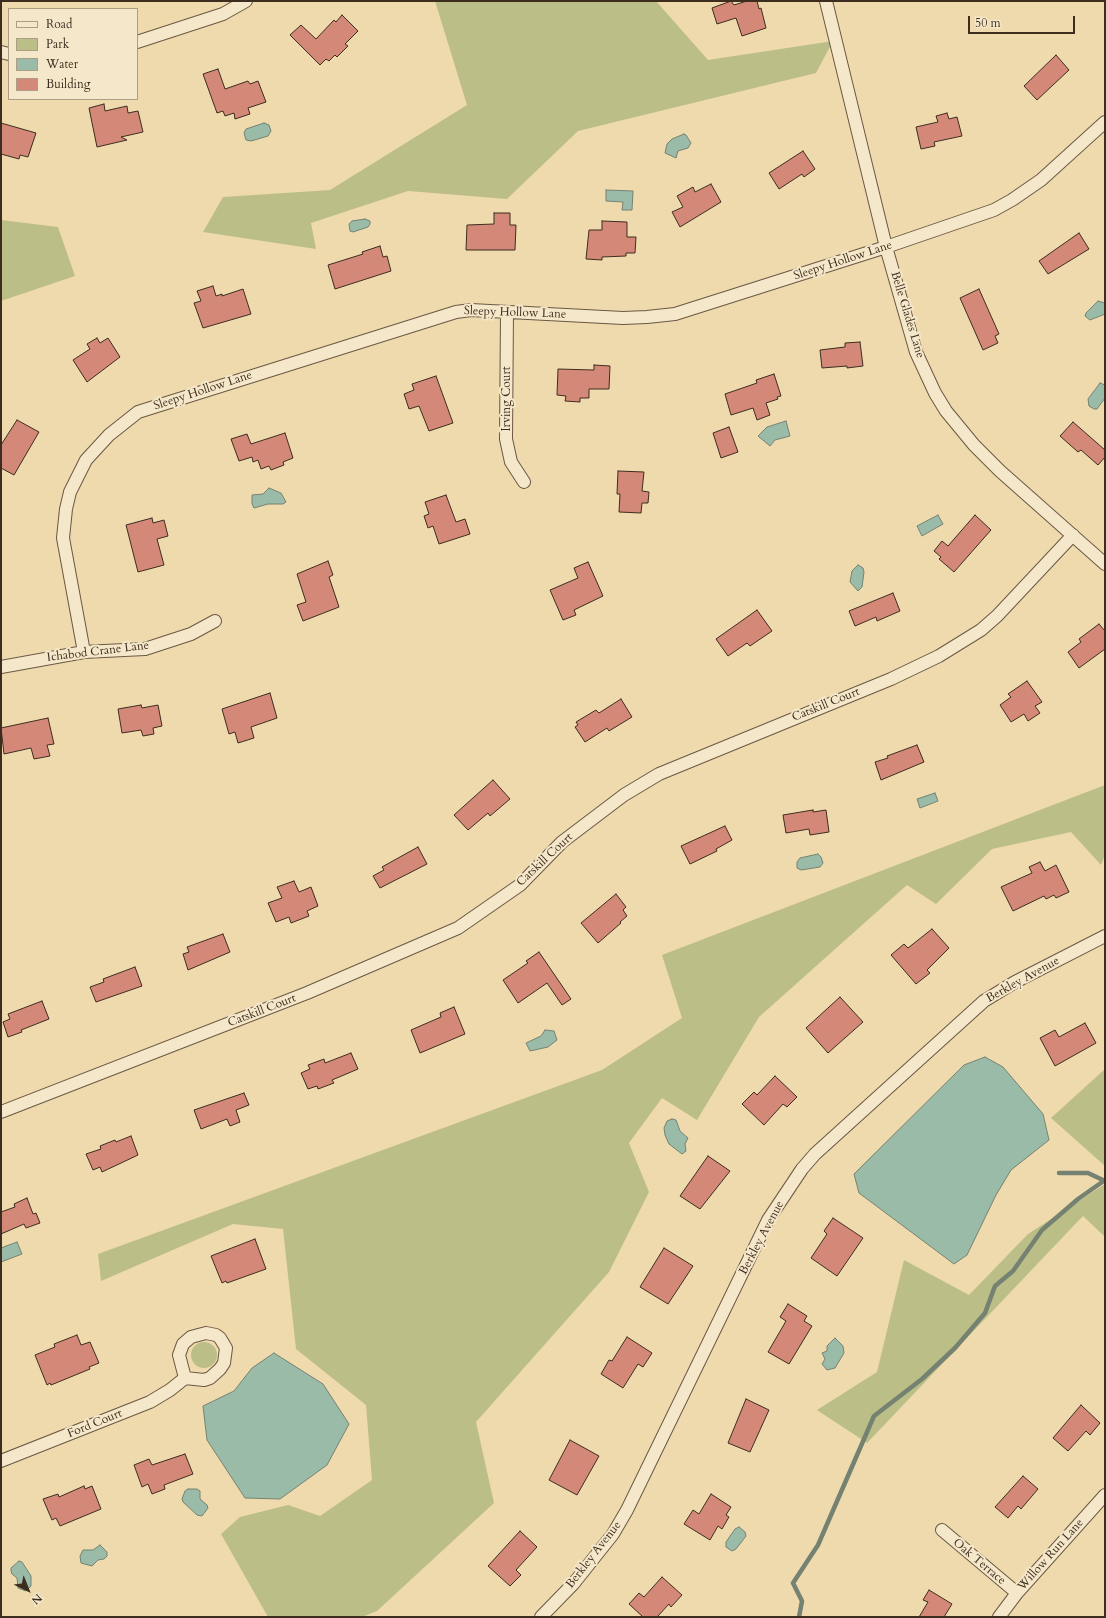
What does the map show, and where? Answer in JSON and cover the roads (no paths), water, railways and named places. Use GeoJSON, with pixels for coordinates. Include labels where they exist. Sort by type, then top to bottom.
{"type":"FeatureCollection","features":[{"type":"Feature","properties":{"kind":"street"},"geometry":{"type":"LineString","coordinates":[[138,42],[223,14],[246,1]]}},
{"type":"Feature","properties":{"kind":"street","name":"Belle Glades Lane"},"geometry":{"type":"LineString","coordinates":[[826,1],[886,247],[916,352],[935,393],[946,411],[974,445],[1000,471],[1105,564]]}},
{"type":"Feature","properties":{"kind":"street","name":"Sleepy Hollow Lane"},"geometry":{"type":"LineString","coordinates":[[84,652],[63,538],[66,509],[70,492],[86,460],[109,435],[138,412],[456,312],[470,310],[623,318],[676,314],[966,221],[1012,200],[1041,180],[1105,122]]}},
{"type":"Feature","properties":{"kind":"street","name":"Irving Court"},"geometry":{"type":"LineString","coordinates":[[507,312],[506,438],[511,462],[524,482]]}},
{"type":"Feature","properties":{"kind":"street","name":"Catskill Court"},"geometry":{"type":"LineString","coordinates":[[1,1112],[307,993],[458,928],[520,885],[562,842],[624,795],[659,774],[719,748],[891,679],[939,656],[981,630],[997,616],[1073,535]]}},
{"type":"Feature","properties":{"kind":"street","name":"Ichabod Crane Lane"},"geometry":{"type":"LineString","coordinates":[[1,667],[84,652],[145,649],[191,634],[215,621]]}},
{"type":"Feature","properties":{"kind":"street","name":"Berkley Avenue"},"geometry":{"type":"LineString","coordinates":[[541,1617],[574,1583],[613,1534],[627,1510],[768,1220],[802,1169],[815,1154],[984,1002],[1015,982],[1105,936]]}},
{"type":"Feature","properties":{"kind":"street","name":"Ford Court"},"geometry":{"type":"LineString","coordinates":[[1,1461],[150,1402],[170,1390],[185,1378]]}},
{"type":"Feature","properties":{"kind":"street","name":"Willow Run Lane"},"geometry":{"type":"LineString","coordinates":[[999,1617],[1017,1593],[1105,1495]]}},
{"type":"Feature","properties":{"kind":"street","name":"Oak Terrace"},"geometry":{"type":"LineString","coordinates":[[942,1530],[1017,1593]]}},
{"type":"Feature","properties":{"kind":"water"},"geometry":{"type":"Polygon","coordinates":[[[264,123],[269,125],[271,131],[268,136],[251,141],[246,140],[244,133],[246,129],[264,123]]]}},
{"type":"Feature","properties":{"kind":"water"},"geometry":{"type":"Polygon","coordinates":[[[684,134],[691,143],[688,148],[678,151],[676,158],[665,153],[667,144],[672,139],[684,134]]]}},
{"type":"Feature","properties":{"kind":"water"},"geometry":{"type":"Polygon","coordinates":[[[606,190],[633,191],[632,210],[622,210],[623,202],[606,201],[606,190]]]}},
{"type":"Feature","properties":{"kind":"water"},"geometry":{"type":"Polygon","coordinates":[[[365,219],[370,221],[368,227],[353,232],[350,231],[349,224],[352,221],[365,219]]]}},
{"type":"Feature","properties":{"kind":"water"},"geometry":{"type":"Polygon","coordinates":[[[1098,301],[1105,303],[1105,314],[1090,320],[1085,316],[1086,313],[1098,301]]]}},
{"type":"Feature","properties":{"kind":"water"},"geometry":{"type":"Polygon","coordinates":[[[1100,383],[1105,385],[1105,398],[1097,409],[1094,409],[1089,406],[1088,399],[1100,383]]]}},
{"type":"Feature","properties":{"kind":"water"},"geometry":{"type":"Polygon","coordinates":[[[786,421],[790,436],[775,440],[770,446],[758,436],[767,427],[786,421]]]}},
{"type":"Feature","properties":{"kind":"water"},"geometry":{"type":"Polygon","coordinates":[[[269,488],[281,493],[286,502],[283,504],[268,504],[254,508],[252,504],[252,495],[263,494],[269,488]]]}},
{"type":"Feature","properties":{"kind":"water"},"geometry":{"type":"Polygon","coordinates":[[[938,515],[943,524],[922,536],[917,526],[938,515]]]}},
{"type":"Feature","properties":{"kind":"water"},"geometry":{"type":"Polygon","coordinates":[[[858,565],[863,568],[864,572],[862,587],[858,591],[850,582],[852,571],[858,565]]]}},
{"type":"Feature","properties":{"kind":"water"},"geometry":{"type":"Polygon","coordinates":[[[935,793],[938,801],[920,808],[917,799],[935,793]]]}},
{"type":"Feature","properties":{"kind":"water"},"geometry":{"type":"Polygon","coordinates":[[[818,854],[823,863],[820,867],[801,870],[797,868],[797,862],[800,858],[818,854]]]}},
{"type":"Feature","properties":{"kind":"water"},"geometry":{"type":"Polygon","coordinates":[[[545,1030],[554,1031],[557,1040],[548,1047],[530,1051],[526,1043],[541,1036],[545,1030]]]}},
{"type":"Feature","properties":{"kind":"water"},"geometry":{"type":"Polygon","coordinates":[[[985,1057],[1003,1067],[1043,1114],[1049,1140],[1011,1170],[996,1195],[967,1255],[954,1264],[859,1193],[854,1174],[964,1065],[985,1057]]]}},
{"type":"Feature","properties":{"kind":"water"},"geometry":{"type":"Polygon","coordinates":[[[672,1119],[676,1120],[680,1131],[688,1138],[685,1144],[686,1151],[682,1154],[669,1144],[665,1135],[664,1128],[667,1121],[672,1119]]]}},
{"type":"Feature","properties":{"kind":"water"},"geometry":{"type":"Polygon","coordinates":[[[17,1242],[22,1254],[1,1262],[1,1248],[17,1242]]]}},
{"type":"Feature","properties":{"kind":"water"},"geometry":{"type":"Polygon","coordinates":[[[835,1338],[843,1346],[844,1353],[835,1368],[827,1370],[822,1364],[825,1359],[822,1353],[827,1351],[827,1346],[835,1338]]]}},
{"type":"Feature","properties":{"kind":"water"},"geometry":{"type":"Polygon","coordinates":[[[274,1353],[323,1384],[349,1424],[327,1465],[280,1499],[245,1498],[207,1440],[203,1406],[234,1391],[252,1368],[274,1353]]]}},
{"type":"Feature","properties":{"kind":"water"},"geometry":{"type":"Polygon","coordinates":[[[188,1489],[197,1489],[200,1491],[200,1499],[207,1505],[208,1508],[202,1516],[197,1515],[183,1502],[182,1499],[185,1491],[188,1489]]]}},
{"type":"Feature","properties":{"kind":"water"},"geometry":{"type":"Polygon","coordinates":[[[739,1527],[745,1532],[746,1536],[736,1549],[732,1551],[726,1547],[726,1542],[735,1529],[739,1527]]]}},
{"type":"Feature","properties":{"kind":"water"},"geometry":{"type":"Polygon","coordinates":[[[100,1545],[107,1552],[107,1556],[104,1559],[98,1560],[92,1566],[81,1563],[80,1556],[83,1550],[93,1550],[100,1545]]]}},
{"type":"Feature","properties":{"kind":"water"},"geometry":{"type":"Polygon","coordinates":[[[19,1561],[22,1562],[31,1576],[31,1586],[26,1591],[18,1588],[17,1578],[11,1571],[11,1568],[19,1561]]]}},
{"type":"Feature","properties":{"kind":"waterway"},"geometry":{"type":"LineString","coordinates":[[1059,1173],[1088,1173],[1105,1181]]}},
{"type":"Feature","properties":{"kind":"waterway"},"geometry":{"type":"LineString","coordinates":[[799,1617],[802,1601],[793,1583],[818,1545],[874,1416],[922,1379],[955,1348],[985,1313],[995,1286],[1013,1271],[1042,1230],[1078,1199],[1105,1180]]}}]}
